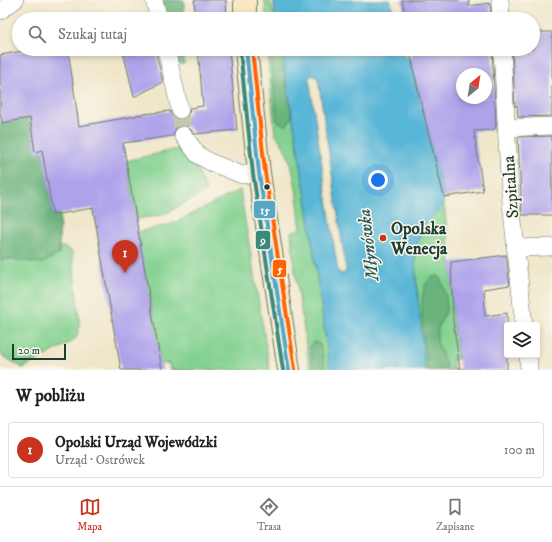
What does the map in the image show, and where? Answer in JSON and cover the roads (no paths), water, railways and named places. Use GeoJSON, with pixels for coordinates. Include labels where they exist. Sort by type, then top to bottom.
{"type":"FeatureCollection","features":[{"type":"Feature","properties":{"kind":"street"},"geometry":{"type":"LineString","coordinates":[[0,11],[15,0]]}},
{"type":"Feature","properties":{"kind":"street"},"geometry":{"type":"LineString","coordinates":[[154,0],[157,12]]}},
{"type":"Feature","properties":{"kind":"street"},"geometry":{"type":"LineString","coordinates":[[245,0],[245,12]]}},
{"type":"Feature","properties":{"kind":"street"},"geometry":{"type":"LineString","coordinates":[[500,0],[501,12]]}},
{"type":"Feature","properties":{"kind":"street"},"geometry":{"type":"LineString","coordinates":[[168,56],[180,110]]}},
{"type":"Feature","properties":{"kind":"street"},"geometry":{"type":"LineString","coordinates":[[247,56],[259,173],[289,370]]}},
{"type":"Feature","properties":{"kind":"street","name":"Szpitalna"},"geometry":{"type":"LineString","coordinates":[[502,56],[515,248],[524,322]]}},
{"type":"Feature","properties":{"kind":"street"},"geometry":{"type":"LineString","coordinates":[[506,128],[552,126]]}},
{"type":"Feature","properties":{"kind":"street"},"geometry":{"type":"LineString","coordinates":[[183,135],[198,155],[210,162],[242,175],[259,173]]}},
{"type":"Feature","properties":{"kind":"street"},"geometry":{"type":"LineString","coordinates":[[515,248],[552,247]]}},
{"type":"Feature","properties":{"kind":"street"},"geometry":{"type":"LineString","coordinates":[[528,358],[529,370]]}},
{"type":"Feature","properties":{"kind":"water"},"geometry":{"type":"Polygon","coordinates":[[[273,0],[391,0],[393,12],[275,12],[273,0]]]}},
{"type":"Feature","properties":{"kind":"water","name":"Młynówka"},"geometry":{"type":"Polygon","coordinates":[[[282,56],[405,56],[411,60],[442,189],[444,205],[425,224],[416,246],[415,265],[425,370],[330,370],[306,197],[282,56]],[[312,75],[309,78],[338,272],[344,274],[346,270],[318,78],[312,75]]]}},
{"type":"Feature","properties":{"kind":"tunnel"},"geometry":{"type":"LineString","coordinates":[[180,110],[183,135]]}},
{"type":"Feature","properties":{"kind":"place","name":"Opolska Wenecja"},"geometry":{"type":"Point","coordinates":[383,238]}},
{"type":"Feature","properties":{"kind":"place","name":"Opolski Urząd Wojewódzki"},"geometry":{"type":"Point","coordinates":[125,273]}}]}
